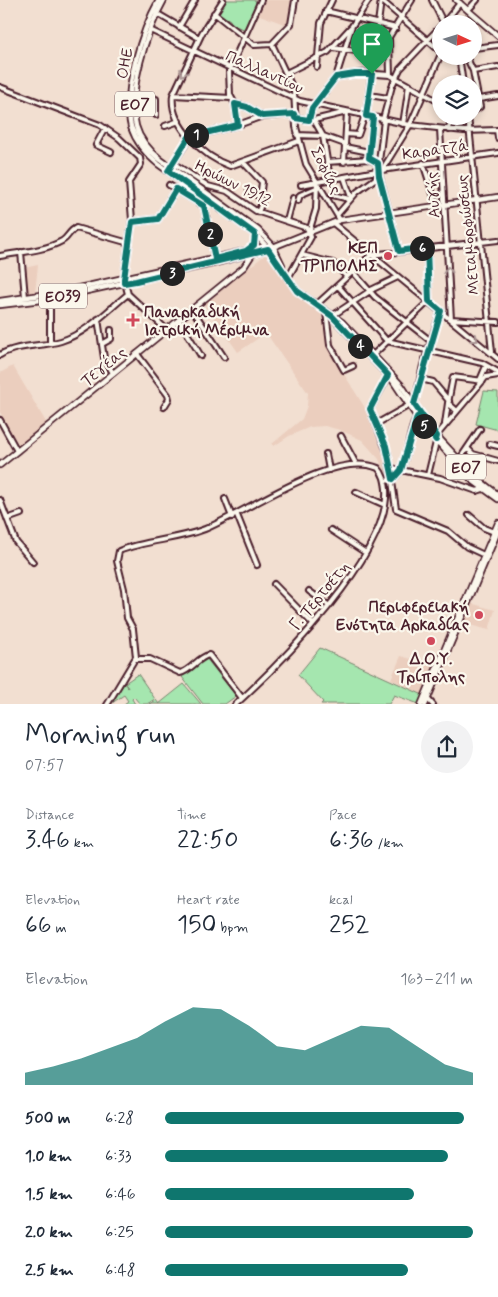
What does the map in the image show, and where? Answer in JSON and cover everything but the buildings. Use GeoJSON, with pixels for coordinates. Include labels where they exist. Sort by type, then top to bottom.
{"type":"FeatureCollection","features":[{"type":"Feature","properties":{"kind":"main road","name":"ΟΗΕ"},"geometry":{"type":"LineString","coordinates":[[159,0],[139,48],[130,96],[130,122],[144,150],[237,213],[269,247]]}},
{"type":"Feature","properties":{"kind":"main road","name":"ΟΗΕ"},"geometry":{"type":"LineString","coordinates":[[164,0],[147,28],[142,52],[135,99],[136,121],[142,139],[150,150],[269,247]]}},
{"type":"Feature","properties":{"kind":"main road"},"geometry":{"type":"LineString","coordinates":[[460,1],[498,36]]}},
{"type":"Feature","properties":{"kind":"main road","name":"ΕΟ39"},"geometry":{"type":"LineString","coordinates":[[0,305],[50,299],[124,281],[240,257],[340,220],[498,197]]}},
{"type":"Feature","properties":{"kind":"main road"},"geometry":{"type":"LineString","coordinates":[[246,251],[254,245],[255,234]]}},
{"type":"Feature","properties":{"kind":"main road","name":"ΕΟ39"},"geometry":{"type":"LineString","coordinates":[[216,261],[246,251],[269,247]]}},
{"type":"Feature","properties":{"kind":"main road","name":"ΕΟ7"},"geometry":{"type":"LineString","coordinates":[[269,247],[297,291],[332,316],[402,386],[418,416],[436,438],[483,489],[498,501]]}},
{"type":"Feature","properties":{"kind":"main road","name":"Τεγέας"},"geometry":{"type":"LineString","coordinates":[[0,465],[244,267],[253,253]]}},
{"type":"Feature","properties":{"kind":"main road"},"geometry":{"type":"LineString","coordinates":[[240,257],[244,262],[244,267]]}},
{"type":"Feature","properties":{"kind":"main road","name":"ΕΟ39"},"geometry":{"type":"LineString","coordinates":[[0,300],[124,281]]}},
{"type":"Feature","properties":{"kind":"main road","name":"ΕΟ7"},"geometry":{"type":"LineString","coordinates":[[372,356],[412,405]]}},
{"type":"Feature","properties":{"kind":"main road","name":"ΕΟ7"},"geometry":{"type":"LineString","coordinates":[[436,438],[481,483],[498,495]]}},
{"type":"Feature","properties":{"kind":"main road"},"geometry":{"type":"LineString","coordinates":[[423,704],[496,532],[498,523]]}},
{"type":"Feature","properties":{"kind":"main road"},"geometry":{"type":"LineString","coordinates":[[426,697],[484,555],[496,532]]}},
{"type":"Feature","properties":{"kind":"street"},"geometry":{"type":"LineString","coordinates":[[179,27],[195,0]]}},
{"type":"Feature","properties":{"kind":"street"},"geometry":{"type":"LineString","coordinates":[[223,0],[199,38],[173,95],[173,103],[179,121],[188,138],[226,165],[243,162],[299,141]]}},
{"type":"Feature","properties":{"kind":"street"},"geometry":{"type":"LineString","coordinates":[[238,125],[235,104],[231,98],[229,69],[245,39],[261,0]]}},
{"type":"Feature","properties":{"kind":"street"},"geometry":{"type":"LineString","coordinates":[[214,13],[245,39],[258,46],[272,44],[291,24],[295,0]]}},
{"type":"Feature","properties":{"kind":"street"},"geometry":{"type":"LineString","coordinates":[[317,67],[316,58],[321,23],[332,0]]}},
{"type":"Feature","properties":{"kind":"street"},"geometry":{"type":"LineString","coordinates":[[286,74],[333,48],[352,26],[369,0]]}},
{"type":"Feature","properties":{"kind":"street"},"geometry":{"type":"LineString","coordinates":[[381,0],[432,45]]}},
{"type":"Feature","properties":{"kind":"street"},"geometry":{"type":"LineString","coordinates":[[346,134],[358,135],[366,116],[370,95],[373,54],[380,24],[381,0]]}},
{"type":"Feature","properties":{"kind":"street"},"geometry":{"type":"LineString","coordinates":[[373,63],[412,0]]}},
{"type":"Feature","properties":{"kind":"street"},"geometry":{"type":"LineString","coordinates":[[432,0],[439,15]]}},
{"type":"Feature","properties":{"kind":"street"},"geometry":{"type":"LineString","coordinates":[[468,10],[477,0]]}},
{"type":"Feature","properties":{"kind":"street"},"geometry":{"type":"LineString","coordinates":[[450,15],[460,1]]}},
{"type":"Feature","properties":{"kind":"street"},"geometry":{"type":"LineString","coordinates":[[326,11],[396,28]]}},
{"type":"Feature","properties":{"kind":"street"},"geometry":{"type":"LineString","coordinates":[[156,13],[199,38]]}},
{"type":"Feature","properties":{"kind":"street"},"geometry":{"type":"LineString","coordinates":[[309,120],[314,104],[336,77],[352,26]]}},
{"type":"Feature","properties":{"kind":"street","name":"Παλλαντίου"},"geometry":{"type":"LineString","coordinates":[[147,28],[295,99],[403,124],[449,130],[498,130]]}},
{"type":"Feature","properties":{"kind":"street"},"geometry":{"type":"LineString","coordinates":[[380,170],[378,163],[388,98],[401,68],[432,35]]}},
{"type":"Feature","properties":{"kind":"street"},"geometry":{"type":"LineString","coordinates":[[388,39],[390,76]]}},
{"type":"Feature","properties":{"kind":"street","name":"Σοφίας"},"geometry":{"type":"LineString","coordinates":[[272,44],[294,91],[297,135],[306,164],[340,220]]}},
{"type":"Feature","properties":{"kind":"street"},"geometry":{"type":"LineString","coordinates":[[482,47],[498,44]]}},
{"type":"Feature","properties":{"kind":"street"},"geometry":{"type":"LineString","coordinates":[[333,48],[373,54]]}},
{"type":"Feature","properties":{"kind":"street"},"geometry":{"type":"LineString","coordinates":[[399,251],[379,176],[380,170],[410,125],[436,65]]}},
{"type":"Feature","properties":{"kind":"street"},"geometry":{"type":"LineString","coordinates":[[471,65],[474,75]]}},
{"type":"Feature","properties":{"kind":"street"},"geometry":{"type":"LineString","coordinates":[[474,71],[498,67]]}},
{"type":"Feature","properties":{"kind":"street"},"geometry":{"type":"LineString","coordinates":[[336,77],[372,74],[390,76],[432,98]]}},
{"type":"Feature","properties":{"kind":"street"},"geometry":{"type":"LineString","coordinates":[[403,124],[409,86]]}},
{"type":"Feature","properties":{"kind":"street"},"geometry":{"type":"LineString","coordinates":[[0,87],[105,128],[122,140],[141,159],[141,164],[129,182],[132,222],[124,281],[128,294],[167,330]]}},
{"type":"Feature","properties":{"kind":"street"},"geometry":{"type":"LineString","coordinates":[[173,95],[231,98]]}},
{"type":"Feature","properties":{"kind":"street"},"geometry":{"type":"LineString","coordinates":[[370,95],[388,98]]}},
{"type":"Feature","properties":{"kind":"street"},"geometry":{"type":"LineString","coordinates":[[482,98],[498,96]]}},
{"type":"Feature","properties":{"kind":"street"},"geometry":{"type":"LineString","coordinates":[[135,99],[156,99],[156,115]]}},
{"type":"Feature","properties":{"kind":"street"},"geometry":{"type":"LineString","coordinates":[[235,104],[247,107],[262,116]]}},
{"type":"Feature","properties":{"kind":"street"},"geometry":{"type":"LineString","coordinates":[[170,167],[188,138],[238,125],[262,116],[295,116],[314,120],[348,112],[344,162]]}},
{"type":"Feature","properties":{"kind":"street"},"geometry":{"type":"LineString","coordinates":[[369,159],[373,117]]}},
{"type":"Feature","properties":{"kind":"street"},"geometry":{"type":"LineString","coordinates":[[314,120],[323,136],[330,179]]}},
{"type":"Feature","properties":{"kind":"street"},"geometry":{"type":"LineString","coordinates":[[165,126],[179,121]]}},
{"type":"Feature","properties":{"kind":"street"},"geometry":{"type":"LineString","coordinates":[[449,125],[449,130]]}},
{"type":"Feature","properties":{"kind":"street","name":"Μεταμορφώσεως"},"geometry":{"type":"LineString","coordinates":[[469,125],[492,352]]}},
{"type":"Feature","properties":{"kind":"street"},"geometry":{"type":"LineString","coordinates":[[105,128],[96,145],[111,152]]}},
{"type":"Feature","properties":{"kind":"street","name":"Αυγής"},"geometry":{"type":"LineString","coordinates":[[440,129],[451,319]]}},
{"type":"Feature","properties":{"kind":"street"},"geometry":{"type":"LineString","coordinates":[[498,130],[498,138]]}},
{"type":"Feature","properties":{"kind":"street"},"geometry":{"type":"LineString","coordinates":[[297,135],[323,136],[369,152]]}},
{"type":"Feature","properties":{"kind":"street","name":"Καρατζά"},"geometry":{"type":"LineString","coordinates":[[301,185],[423,163],[498,153]]}},
{"type":"Feature","properties":{"kind":"street"},"geometry":{"type":"LineString","coordinates":[[327,162],[369,159],[378,163]]}},
{"type":"Feature","properties":{"kind":"street"},"geometry":{"type":"LineString","coordinates":[[243,162],[261,181],[260,197],[262,204],[258,212]]}},
{"type":"Feature","properties":{"kind":"street"},"geometry":{"type":"LineString","coordinates":[[423,163],[437,206]]}},
{"type":"Feature","properties":{"kind":"street","name":"Ηρώων 1912"},"geometry":{"type":"LineString","coordinates":[[170,167],[208,186],[227,191],[258,212],[307,228],[309,232]]}},
{"type":"Feature","properties":{"kind":"street"},"geometry":{"type":"LineString","coordinates":[[337,214],[350,198],[379,176]]}},
{"type":"Feature","properties":{"kind":"street"},"geometry":{"type":"LineString","coordinates":[[344,177],[350,198]]}},
{"type":"Feature","properties":{"kind":"street"},"geometry":{"type":"LineString","coordinates":[[288,278],[311,237],[309,232],[316,209],[317,182]]}},
{"type":"Feature","properties":{"kind":"street"},"geometry":{"type":"LineString","coordinates":[[170,185],[204,206],[216,261]]}},
{"type":"Feature","properties":{"kind":"street"},"geometry":{"type":"LineString","coordinates":[[298,201],[300,195],[316,188]]}},
{"type":"Feature","properties":{"kind":"street"},"geometry":{"type":"LineString","coordinates":[[132,222],[158,219],[176,189]]}},
{"type":"Feature","properties":{"kind":"street"},"geometry":{"type":"LineString","coordinates":[[249,191],[260,197]]}},
{"type":"Feature","properties":{"kind":"street"},"geometry":{"type":"LineString","coordinates":[[332,195],[350,198]]}},
{"type":"Feature","properties":{"kind":"street"},"geometry":{"type":"LineString","coordinates":[[287,221],[293,198]]}},
{"type":"Feature","properties":{"kind":"street"},"geometry":{"type":"LineString","coordinates":[[333,223],[398,278],[492,352],[498,359]]}},
{"type":"Feature","properties":{"kind":"street"},"geometry":{"type":"LineString","coordinates":[[0,256],[56,244],[67,238],[71,230],[76,228],[130,243]]}},
{"type":"Feature","properties":{"kind":"street"},"geometry":{"type":"LineString","coordinates":[[316,306],[371,255],[498,240]]}},
{"type":"Feature","properties":{"kind":"street"},"geometry":{"type":"LineString","coordinates":[[372,356],[429,301],[427,247]]}},
{"type":"Feature","properties":{"kind":"street"},"geometry":{"type":"LineString","coordinates":[[21,252],[25,297]]}},
{"type":"Feature","properties":{"kind":"street"},"geometry":{"type":"LineString","coordinates":[[302,255],[333,263],[347,277]]}},
{"type":"Feature","properties":{"kind":"street"},"geometry":{"type":"LineString","coordinates":[[353,272],[370,291],[432,342]]}},
{"type":"Feature","properties":{"kind":"street"},"geometry":{"type":"LineString","coordinates":[[332,316],[370,291],[398,278]]}},
{"type":"Feature","properties":{"kind":"street"},"geometry":{"type":"LineString","coordinates":[[338,286],[387,341],[476,362],[498,374]]}},
{"type":"Feature","properties":{"kind":"street"},"geometry":{"type":"LineString","coordinates":[[0,355],[10,350],[69,338],[98,319],[128,294]]}},
{"type":"Feature","properties":{"kind":"street"},"geometry":{"type":"LineString","coordinates":[[50,299],[50,343]]}},
{"type":"Feature","properties":{"kind":"street"},"geometry":{"type":"LineString","coordinates":[[192,309],[224,357]]}},
{"type":"Feature","properties":{"kind":"street"},"geometry":{"type":"LineString","coordinates":[[376,424],[412,405],[441,311]]}},
{"type":"Feature","properties":{"kind":"street"},"geometry":{"type":"LineString","coordinates":[[326,312],[332,349],[344,370],[353,366]]}},
{"type":"Feature","properties":{"kind":"street"},"geometry":{"type":"LineString","coordinates":[[98,319],[104,358],[113,373]]}},
{"type":"Feature","properties":{"kind":"street"},"geometry":{"type":"LineString","coordinates":[[451,319],[498,322]]}},
{"type":"Feature","properties":{"kind":"street"},"geometry":{"type":"LineString","coordinates":[[179,320],[201,356]]}},
{"type":"Feature","properties":{"kind":"street"},"geometry":{"type":"LineString","coordinates":[[102,344],[111,339],[111,330]]}},
{"type":"Feature","properties":{"kind":"street"},"geometry":{"type":"LineString","coordinates":[[137,354],[168,395],[169,399],[164,407]]}},
{"type":"Feature","properties":{"kind":"street"},"geometry":{"type":"LineString","coordinates":[[482,381],[486,366]]}},
{"type":"Feature","properties":{"kind":"street"},"geometry":{"type":"LineString","coordinates":[[428,475],[436,438],[444,426],[486,377],[498,374]]}},
{"type":"Feature","properties":{"kind":"street"},"geometry":{"type":"LineString","coordinates":[[388,375],[377,398],[370,407],[386,446],[393,479],[396,509],[448,531],[467,547],[484,555]]}},
{"type":"Feature","properties":{"kind":"street"},"geometry":{"type":"LineString","coordinates":[[444,426],[453,377],[482,381]]}},
{"type":"Feature","properties":{"kind":"street"},"geometry":{"type":"LineString","coordinates":[[421,379],[433,382],[457,412]]}},
{"type":"Feature","properties":{"kind":"street"},"geometry":{"type":"LineString","coordinates":[[107,704],[136,659],[134,629],[127,618],[117,553],[136,546],[184,536],[232,518],[282,488],[329,470],[356,464],[378,468],[383,473],[385,481],[393,479],[401,470],[418,416]]}},
{"type":"Feature","properties":{"kind":"street"},"geometry":{"type":"LineString","coordinates":[[0,420],[17,451]]}},
{"type":"Feature","properties":{"kind":"street"},"geometry":{"type":"LineString","coordinates":[[460,460],[480,428]]}},
{"type":"Feature","properties":{"kind":"street"},"geometry":{"type":"LineString","coordinates":[[341,436],[356,464]]}},
{"type":"Feature","properties":{"kind":"street"},"geometry":{"type":"LineString","coordinates":[[490,444],[498,446]]}},
{"type":"Feature","properties":{"kind":"street"},"geometry":{"type":"LineString","coordinates":[[468,449],[473,454],[498,461]]}},
{"type":"Feature","properties":{"kind":"street"},"geometry":{"type":"LineString","coordinates":[[326,454],[329,470]]}},
{"type":"Feature","properties":{"kind":"street"},"geometry":{"type":"LineString","coordinates":[[391,468],[428,475],[475,490],[483,489]]}},
{"type":"Feature","properties":{"kind":"street","name":"Γ. Τερτσέτη"},"geometry":{"type":"LineString","coordinates":[[235,704],[261,681],[348,582],[366,553],[385,505],[385,481]]}},
{"type":"Feature","properties":{"kind":"street"},"geometry":{"type":"LineString","coordinates":[[356,492],[385,505]]}},
{"type":"Feature","properties":{"kind":"street"},"geometry":{"type":"LineString","coordinates":[[225,499],[232,518]]}},
{"type":"Feature","properties":{"kind":"street"},"geometry":{"type":"LineString","coordinates":[[0,500],[19,546],[33,562]]}},
{"type":"Feature","properties":{"kind":"street"},"geometry":{"type":"LineString","coordinates":[[7,519],[21,514]]}},
{"type":"Feature","properties":{"kind":"street"},"geometry":{"type":"LineString","coordinates":[[237,515],[256,565]]}},
{"type":"Feature","properties":{"kind":"street"},"geometry":{"type":"LineString","coordinates":[[469,515],[486,529],[496,532]]}},
{"type":"Feature","properties":{"kind":"street"},"geometry":{"type":"LineString","coordinates":[[331,530],[366,553]]}},
{"type":"Feature","properties":{"kind":"street"},"geometry":{"type":"LineString","coordinates":[[274,584],[312,623]]}},
{"type":"Feature","properties":{"kind":"street"},"geometry":{"type":"LineString","coordinates":[[309,591],[328,605]]}},
{"type":"Feature","properties":{"kind":"street"},"geometry":{"type":"LineString","coordinates":[[136,659],[150,659],[180,673],[209,655],[242,698]]}},
{"type":"Feature","properties":{"kind":"street"},"geometry":{"type":"LineString","coordinates":[[426,697],[433,704]]}},
{"type":"Feature","properties":{"kind":"shaded area"},"geometry":{"type":"Polygon","coordinates":[[[262,0],[293,0],[287,25],[257,14],[262,0]]]}},
{"type":"Feature","properties":{"kind":"shaded area"},"geometry":{"type":"Polygon","coordinates":[[[266,254],[272,258],[296,293],[325,314],[329,345],[344,374],[375,424],[372,427],[385,456],[391,478],[386,479],[379,459],[362,440],[340,430],[325,426],[310,427],[289,436],[274,446],[272,444],[302,419],[307,406],[308,393],[266,333],[238,352],[204,304],[266,254]]]}},
{"type":"Feature","properties":{"kind":"shaded area"},"geometry":{"type":"Polygon","coordinates":[[[38,265],[35,292],[26,293],[24,268],[38,265]]]}},
{"type":"Feature","properties":{"kind":"shaded area"},"geometry":{"type":"Polygon","coordinates":[[[13,366],[47,424],[19,446],[0,412],[0,373],[13,366]]]}},
{"type":"Feature","properties":{"kind":"shaded area"},"geometry":{"type":"Polygon","coordinates":[[[470,603],[495,610],[489,630],[462,623],[470,603]]]}},
{"type":"Feature","properties":{"kind":"shaded area"},"geometry":{"type":"Polygon","coordinates":[[[401,656],[435,666],[423,695],[391,679],[401,656]]]}},
{"type":"Feature","properties":{"kind":"green space"},"geometry":{"type":"Polygon","coordinates":[[[227,0],[255,0],[257,6],[247,30],[232,25],[230,20],[218,13],[227,0]]]}},
{"type":"Feature","properties":{"kind":"green space"},"geometry":{"type":"Polygon","coordinates":[[[484,391],[498,392],[498,430],[476,424],[484,391]]]}},
{"type":"Feature","properties":{"kind":"green space"},"geometry":{"type":"Polygon","coordinates":[[[320,648],[423,695],[419,704],[394,695],[389,704],[321,704],[323,702],[298,675],[320,648]]]}},
{"type":"Feature","properties":{"kind":"green space"},"geometry":{"type":"Polygon","coordinates":[[[206,658],[236,696],[225,704],[203,704],[182,677],[206,658]]]}},
{"type":"Feature","properties":{"kind":"green space"},"geometry":{"type":"Polygon","coordinates":[[[138,674],[155,699],[147,704],[140,704],[134,697],[132,699],[135,704],[124,704],[128,701],[124,695],[110,704],[123,682],[128,688],[125,683],[138,674]]]}},
{"type":"Feature","properties":{"kind":"green space"},"geometry":{"type":"Polygon","coordinates":[[[184,684],[201,704],[159,704],[184,684]]]}},
{"type":"Feature","properties":{"kind":"green space"},"geometry":{"type":"Polygon","coordinates":[[[156,700],[159,704],[150,704],[156,700]]]}},
{"type":"Feature","properties":{"kind":"place","name":"ΚΕΠ ΤΡΙΠΟΛΗΣ"},"geometry":{"type":"Point","coordinates":[388,256]}},
{"type":"Feature","properties":{"kind":"place","name":"Παναρκαδική Ιατρική Μέριμνα"},"geometry":{"type":"Point","coordinates":[133,320]}},
{"type":"Feature","properties":{"kind":"place","name":"Περιφερειακή Ενότητα Αρκαδίας"},"geometry":{"type":"Point","coordinates":[479,615]}},
{"type":"Feature","properties":{"kind":"place","name":"Δ.Ο.Υ. Τρίπολης"},"geometry":{"type":"Point","coordinates":[431,641]}},
{"type":"Feature","properties":{"kind":"route"},"geometry":{"type":"LineString","coordinates":[[372,74],[366,116],[373,117],[368,155],[370,160],[378,163],[379,176],[399,251],[427,247],[429,301],[441,311],[423,365],[414,404],[437,436],[436,440],[417,417],[411,430],[401,470],[393,479],[386,446],[370,409],[388,375],[332,316],[297,291],[268,249],[216,263],[124,283],[132,222],[158,219],[176,189],[204,206],[215,259],[246,251],[254,245],[256,240],[255,234],[168,171],[189,137],[238,125],[235,104],[247,107],[262,116],[294,114],[295,118],[309,120],[312,108],[336,77],[372,74]]}}]}
